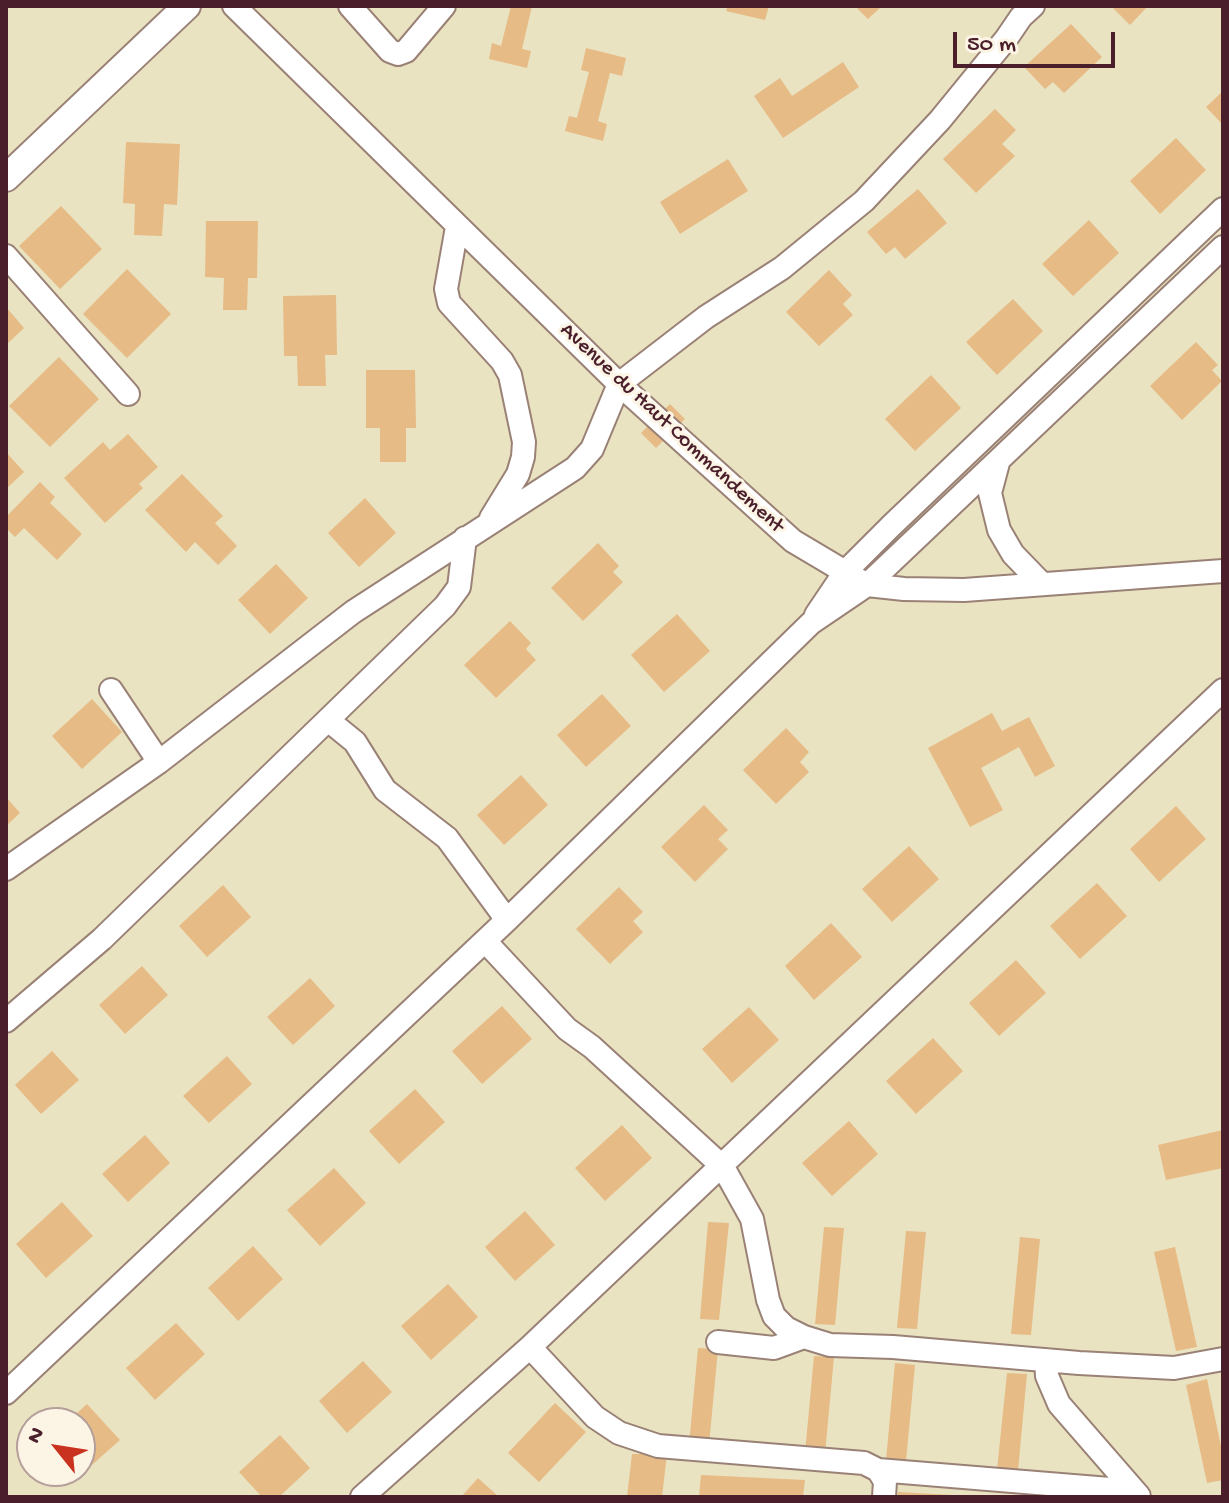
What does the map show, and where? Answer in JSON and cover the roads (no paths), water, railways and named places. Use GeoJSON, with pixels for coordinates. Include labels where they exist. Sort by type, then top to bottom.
{"type":"FeatureCollection","features":[{"type":"Feature","properties":{"kind":"main road"},"geometry":{"type":"LineString","coordinates":[[6,178],[187,6]]}},
{"type":"Feature","properties":{"kind":"street"},"geometry":{"type":"LineString","coordinates":[[350,6],[390,51],[398,54],[406,51],[444,6]]}},
{"type":"Feature","properties":{"kind":"street"},"geometry":{"type":"LineString","coordinates":[[6,869],[159,762],[353,612],[557,480],[584,459],[592,449],[619,384],[706,317],[782,268],[864,201],[940,120],[1033,6]]}},
{"type":"Feature","properties":{"kind":"street","name":"Avenue du Haut Commandement"},"geometry":{"type":"LineString","coordinates":[[236,7],[619,384],[793,541],[867,585],[964,590],[1223,571]]}},
{"type":"Feature","properties":{"kind":"street"},"geometry":{"type":"LineString","coordinates":[[811,623],[845,572],[1061,361],[1223,209]]}},
{"type":"Feature","properties":{"kind":"street"},"geometry":{"type":"LineString","coordinates":[[457,227],[446,289],[449,303],[502,361],[510,375],[524,442],[518,474],[489,522]]}},
{"type":"Feature","properties":{"kind":"street"},"geometry":{"type":"LineString","coordinates":[[6,1393],[507,920],[811,623],[867,585],[1223,247]]}},
{"type":"Feature","properties":{"kind":"street"},"geometry":{"type":"LineString","coordinates":[[6,256],[128,394]]}},
{"type":"Feature","properties":{"kind":"street"},"geometry":{"type":"LineString","coordinates":[[998,462],[990,493],[999,530],[1013,554],[1042,584]]}},
{"type":"Feature","properties":{"kind":"street"},"geometry":{"type":"LineString","coordinates":[[6,1021],[102,939],[453,598],[459,587],[465,538]]}},
{"type":"Feature","properties":{"kind":"street"},"geometry":{"type":"LineString","coordinates":[[111,690],[159,762]]}},
{"type":"Feature","properties":{"kind":"street"},"geometry":{"type":"LineString","coordinates":[[362,1497],[530,1347],[723,1167],[1223,690]]}},
{"type":"Feature","properties":{"kind":"street"},"geometry":{"type":"LineString","coordinates":[[328,720],[355,742],[385,790],[447,838],[507,920]]}},
{"type":"Feature","properties":{"kind":"street"},"geometry":{"type":"LineString","coordinates":[[485,941],[567,1029],[592,1047],[723,1167],[752,1219],[774,1316],[786,1328],[830,1345],[1174,1368],[1223,1359]]}},
{"type":"Feature","properties":{"kind":"street"},"geometry":{"type":"LineString","coordinates":[[718,1342],[774,1348],[804,1337]]}},
{"type":"Feature","properties":{"kind":"street"},"geometry":{"type":"LineString","coordinates":[[530,1347],[595,1417],[619,1433],[658,1446],[864,1463],[878,1470],[1137,1494]]}},
{"type":"Feature","properties":{"kind":"street"},"geometry":{"type":"LineString","coordinates":[[1046,1360],[1047,1376],[1059,1404],[1137,1494]]}},
{"type":"Feature","properties":{"kind":"street"},"geometry":{"type":"LineString","coordinates":[[878,1470],[885,1481],[884,1497]]}}]}
